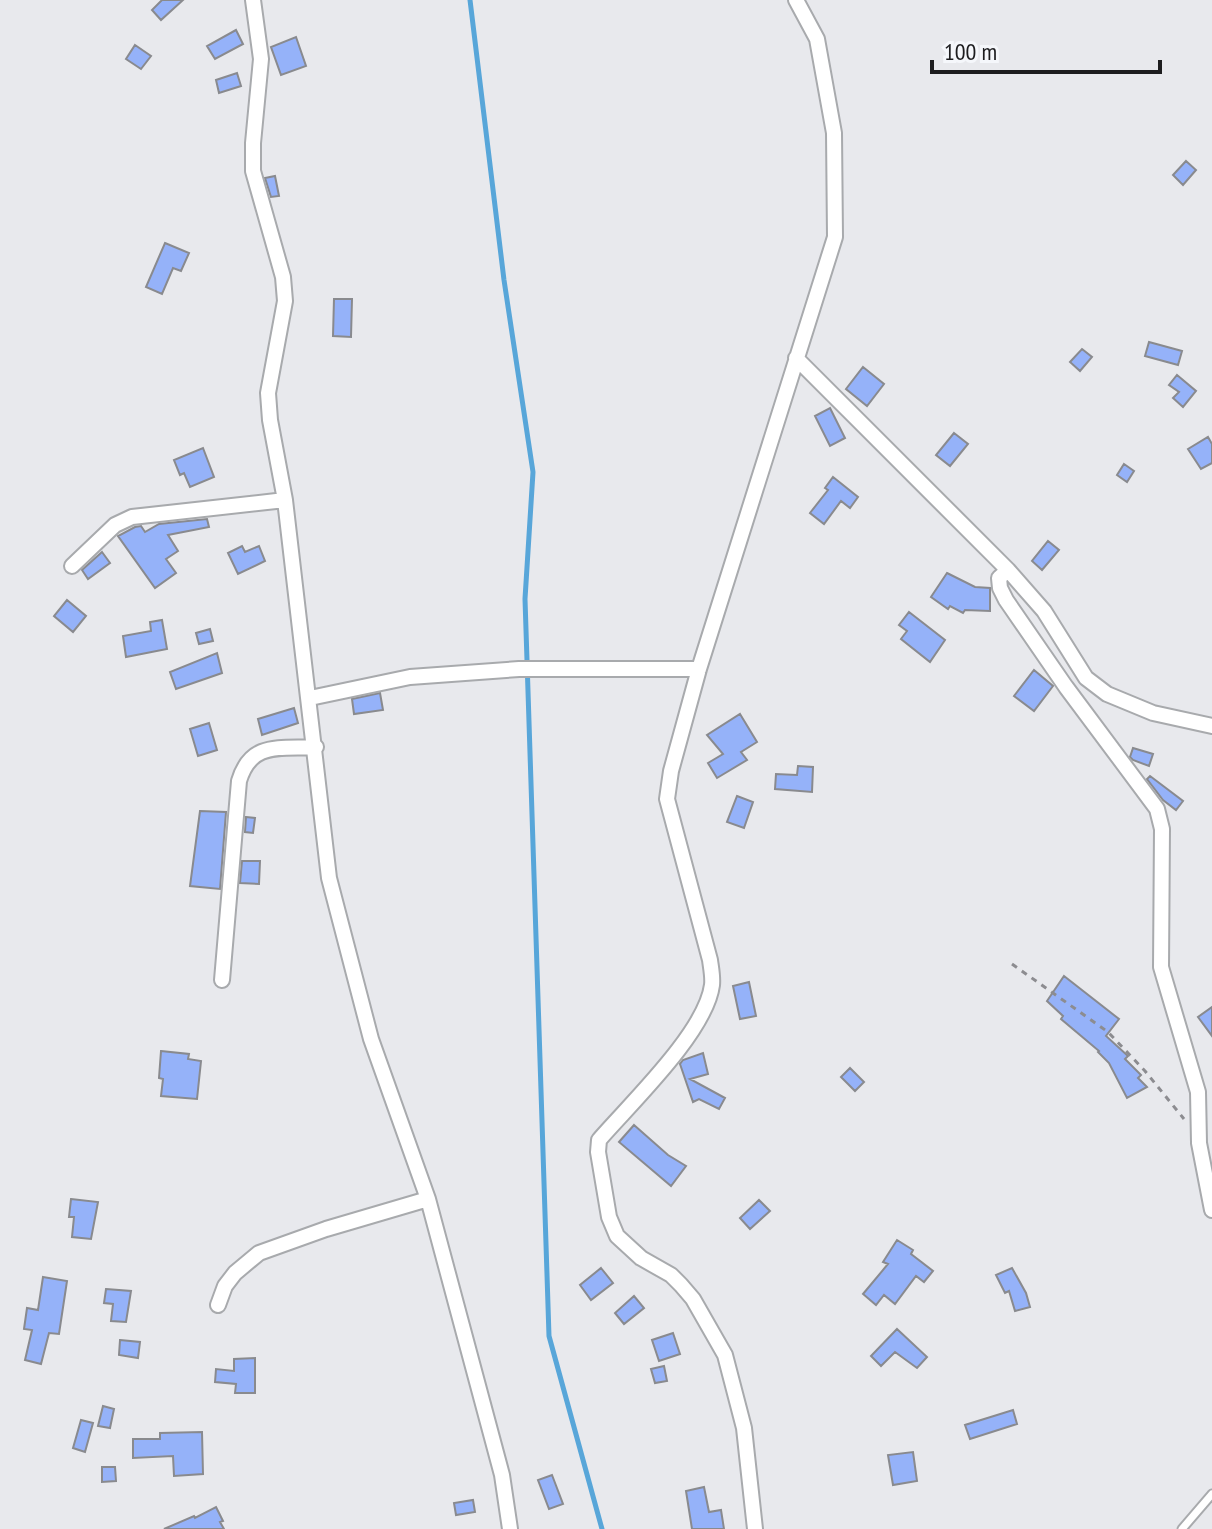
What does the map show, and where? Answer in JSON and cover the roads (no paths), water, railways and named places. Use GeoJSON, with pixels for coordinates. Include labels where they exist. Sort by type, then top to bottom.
{"type":"FeatureCollection","features":[{"type":"Feature","properties":{"kind":"street"},"geometry":{"type":"LineString","coordinates":[[253,0],[261,59],[253,171],[283,277],[285,301],[268,393],[270,420],[285,500],[329,878],[371,1039],[428,1199],[502,1475],[510,1529]]}},
{"type":"Feature","properties":{"kind":"street"},"geometry":{"type":"LineString","coordinates":[[755,1529],[744,1428],[725,1355],[693,1299],[681,1285],[671,1275],[641,1258],[617,1236],[609,1217],[598,1152],[599,1140],[659,1075],[703,1012],[712,985],[710,960],[667,799],[671,771],[699,669],[835,237],[834,133],[817,39],[796,0]]}},
{"type":"Feature","properties":{"kind":"street"},"geometry":{"type":"LineString","coordinates":[[796,358],[1008,570],[1044,611],[1086,678],[1107,694],[1153,713],[1212,726]]}},
{"type":"Feature","properties":{"kind":"street"},"geometry":{"type":"LineString","coordinates":[[72,566],[115,525],[132,517],[285,500]]}},
{"type":"Feature","properties":{"kind":"street"},"geometry":{"type":"LineString","coordinates":[[1008,570],[999,578],[1006,600],[1157,809],[1162,829],[1161,967],[1198,1092],[1199,1138],[1212,1210]]}},
{"type":"Feature","properties":{"kind":"street"},"geometry":{"type":"LineString","coordinates":[[310,698],[410,677],[519,669],[699,669]]}},
{"type":"Feature","properties":{"kind":"street"},"geometry":{"type":"LineString","coordinates":[[222,980],[239,781],[244,765],[252,755],[262,750],[316,747]]}},
{"type":"Feature","properties":{"kind":"street"},"geometry":{"type":"LineString","coordinates":[[218,1305],[225,1286],[235,1273],[259,1253],[326,1229],[428,1199]]}},
{"type":"Feature","properties":{"kind":"lane"},"geometry":{"type":"LineString","coordinates":[[1182,1529],[1212,1494]]}},
{"type":"Feature","properties":{"kind":"waterway"},"geometry":{"type":"LineString","coordinates":[[470,0],[504,280],[533,472],[525,599],[549,1336],[602,1529]]}}]}
